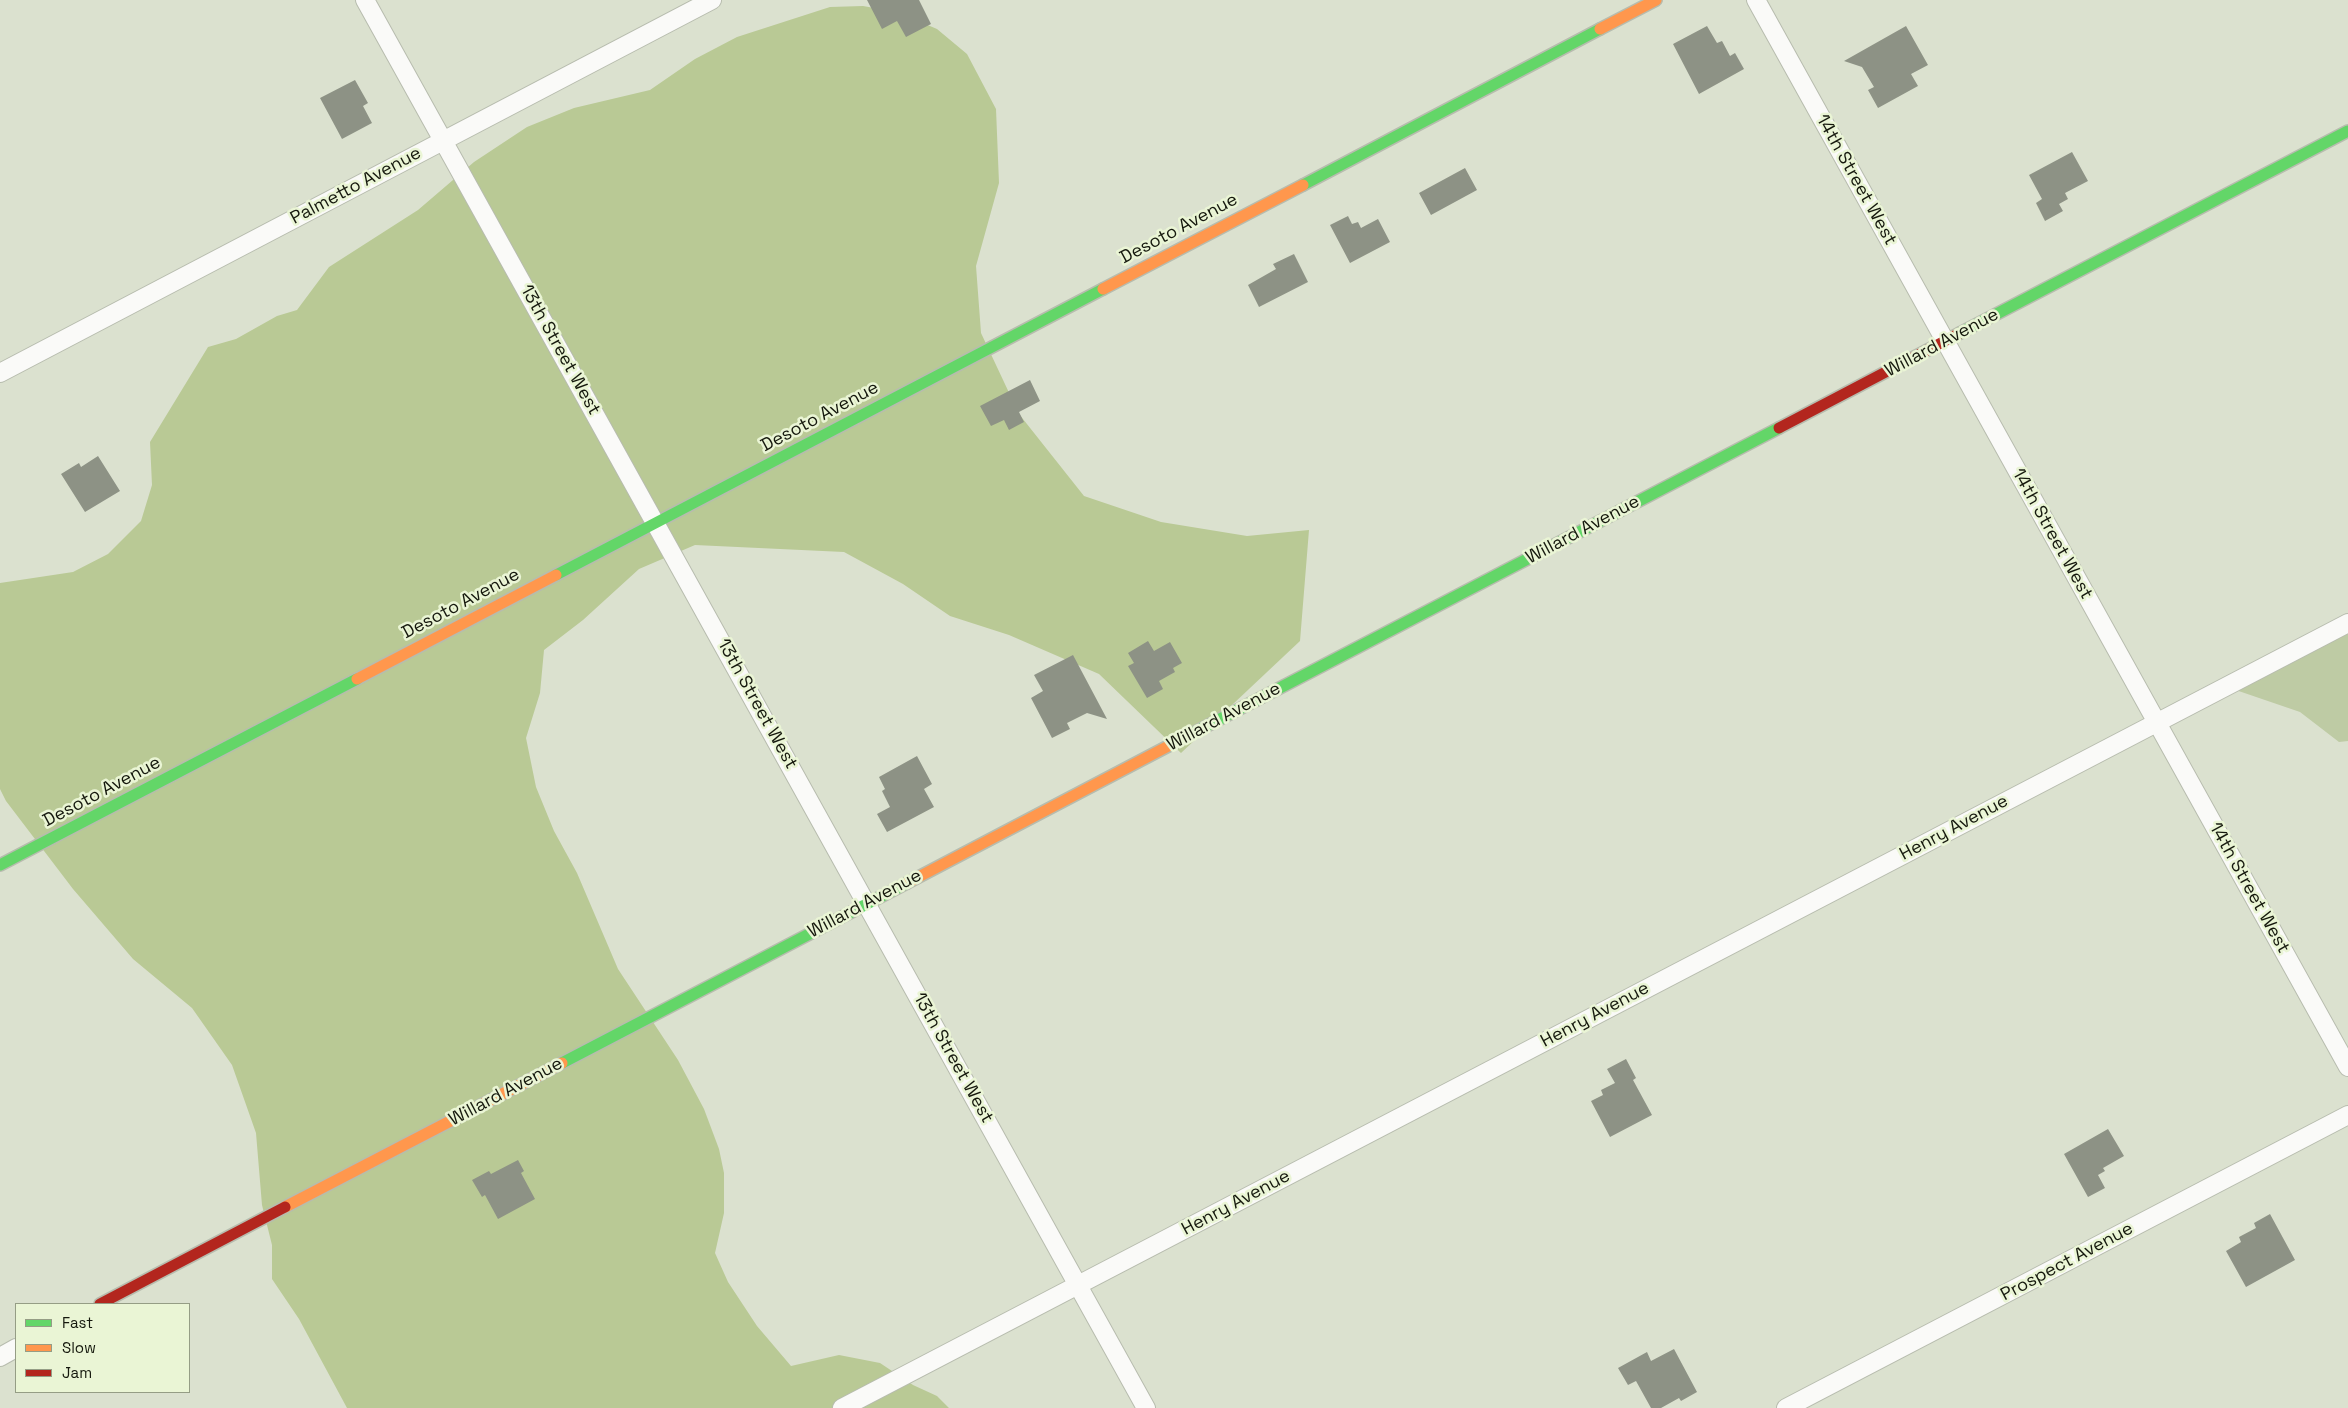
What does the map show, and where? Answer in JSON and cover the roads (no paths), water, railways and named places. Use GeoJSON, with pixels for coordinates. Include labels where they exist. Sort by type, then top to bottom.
{"type":"FeatureCollection","features":[{"type":"Feature","properties":{"kind":"street","name":"13th Street West"},"geometry":{"type":"LineString","coordinates":[[365,0],[1146,1408]]}},
{"type":"Feature","properties":{"kind":"street","name":"Palmetto Avenue"},"geometry":{"type":"LineString","coordinates":[[0,373],[712,0]]}},
{"type":"Feature","properties":{"kind":"street","name":"Desoto Avenue"},"geometry":{"type":"LineString","coordinates":[[0,865],[1656,0]]}},
{"type":"Feature","properties":{"kind":"street","name":"14th Street West"},"geometry":{"type":"LineString","coordinates":[[1756,0],[2348,1067]]}},
{"type":"Feature","properties":{"kind":"street","name":"Willard Avenue"},"geometry":{"type":"LineString","coordinates":[[102,1303],[2348,131]]}},
{"type":"Feature","properties":{"kind":"street","name":"Henry Avenue"},"geometry":{"type":"LineString","coordinates":[[842,1408],[2348,623]]}},
{"type":"Feature","properties":{"kind":"street","name":"Prospect Avenue"},"geometry":{"type":"LineString","coordinates":[[1786,1408],[2348,1115]]}},
{"type":"Feature","properties":{"kind":"street"},"geometry":{"type":"LineString","coordinates":[[0,1357],[15,1349]]}}]}
